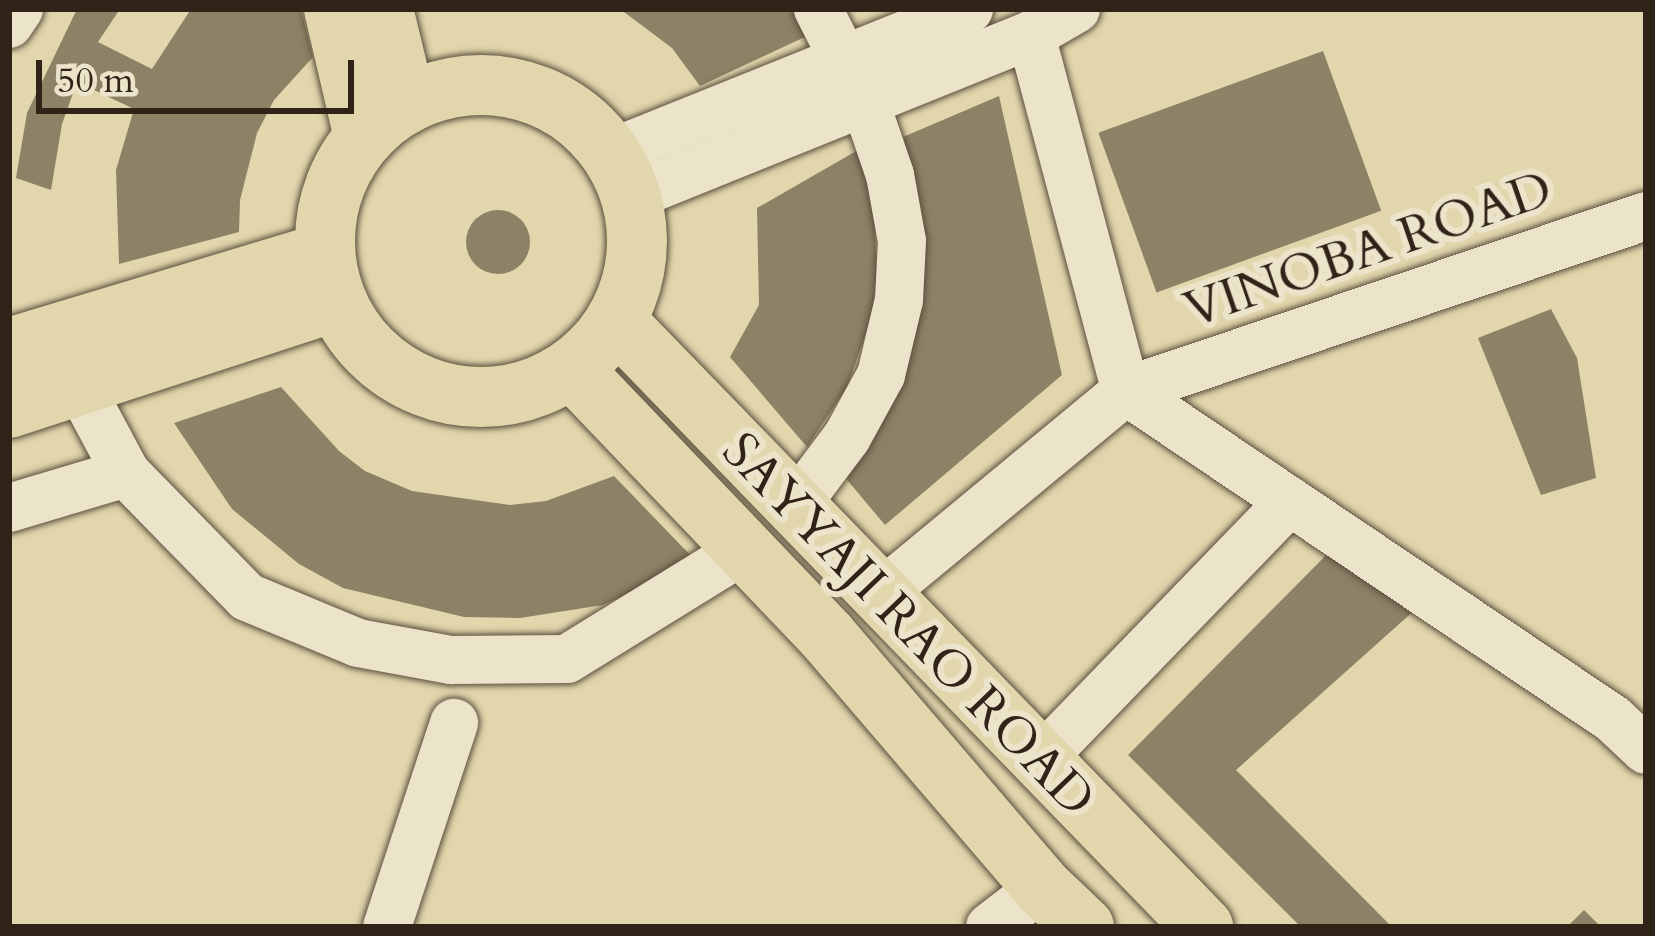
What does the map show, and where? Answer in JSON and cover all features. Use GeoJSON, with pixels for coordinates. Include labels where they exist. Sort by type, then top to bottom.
{"type":"FeatureCollection","features":[{"type":"Feature","properties":{"kind":"main road"},"geometry":{"type":"LineString","coordinates":[[334,9],[385,121]]}},
{"type":"Feature","properties":{"kind":"main road"},"geometry":{"type":"LineString","coordinates":[[383,9],[385,121]]}},
{"type":"Feature","properties":{"kind":"main road"},"geometry":{"type":"LineString","coordinates":[[495,85],[540,96],[580,119],[622,175],[638,239],[633,282],[616,321],[572,369],[530,390],[484,398],[437,392],[394,372],[359,341],[330,277],[327,212],[340,172],[385,121],[449,88],[495,85]]}},
{"type":"Feature","properties":{"kind":"main road"},"geometry":{"type":"LineString","coordinates":[[9,348],[330,277]]}},
{"type":"Feature","properties":{"kind":"main road"},"geometry":{"type":"LineString","coordinates":[[9,408],[79,386],[330,277]]}},
{"type":"Feature","properties":{"kind":"main road","name":"SAYYAJI RAO ROAD"},"geometry":{"type":"LineString","coordinates":[[616,321],[877,597],[1203,927]]}},
{"type":"Feature","properties":{"kind":"main road","name":"SAYYAJI RAO ROAD"},"geometry":{"type":"LineString","coordinates":[[572,369],[827,636],[1063,907]]}},
{"type":"Feature","properties":{"kind":"street"},"geometry":{"type":"LineString","coordinates":[[9,24],[19,9]]}},
{"type":"Feature","properties":{"kind":"street"},"geometry":{"type":"LineString","coordinates":[[794,509],[847,437],[881,375],[899,300],[902,241],[890,175],[854,81],[818,9]]}},
{"type":"Feature","properties":{"kind":"street"},"geometry":{"type":"LineString","coordinates":[[854,81],[969,9]]}},
{"type":"Feature","properties":{"kind":"street"},"geometry":{"type":"LineString","coordinates":[[622,175],[854,81],[1031,35],[1076,9]]}},
{"type":"Feature","properties":{"kind":"street"},"geometry":{"type":"LineString","coordinates":[[1031,35],[1126,391],[1635,724]]}},
{"type":"Feature","properties":{"kind":"street","name":"VINOBA ROAD"},"geometry":{"type":"LineString","coordinates":[[1126,391],[1646,216]]}},
{"type":"Feature","properties":{"kind":"street"},"geometry":{"type":"LineString","coordinates":[[79,386],[126,473],[248,597],[358,643],[451,660],[567,659],[742,551]]}},
{"type":"Feature","properties":{"kind":"street"},"geometry":{"type":"LineString","coordinates":[[877,597],[1126,391]]}},
{"type":"Feature","properties":{"kind":"street"},"geometry":{"type":"LineString","coordinates":[[9,508],[126,473]]}},
{"type":"Feature","properties":{"kind":"street"},"geometry":{"type":"LineString","coordinates":[[1039,761],[1290,501]]}},
{"type":"Feature","properties":{"kind":"street"},"geometry":{"type":"LineString","coordinates":[[387,927],[454,724]]}},
{"type":"Feature","properties":{"kind":"street"},"geometry":{"type":"LineString","coordinates":[[990,927],[1063,907]]}},
{"type":"Feature","properties":{"kind":"building"},"geometry":{"type":"Polygon","coordinates":[[[77,9],[120,9],[98,42],[152,69],[191,9],[301,9],[313,57],[274,100],[257,133],[240,200],[239,232],[119,264],[116,170],[134,109],[77,82],[62,124],[51,190],[16,178],[27,113],[77,9]]]}},
{"type":"Feature","properties":{"kind":"building"},"geometry":{"type":"Polygon","coordinates":[[[620,9],[791,9],[807,36],[700,86],[672,48],[620,9]]]}},
{"type":"Feature","properties":{"kind":"building"},"geometry":{"type":"Polygon","coordinates":[[[1323,51],[1381,211],[1157,292],[1098,133],[1323,51]]]}},
{"type":"Feature","properties":{"kind":"building"},"geometry":{"type":"Polygon","coordinates":[[[999,96],[1062,375],[885,525],[843,475],[883,421],[907,354],[921,215],[903,137],[999,96]]]}},
{"type":"Feature","properties":{"kind":"building"},"geometry":{"type":"Polygon","coordinates":[[[858,150],[874,211],[877,274],[872,316],[847,387],[807,447],[730,357],[759,305],[757,208],[858,150]]]}},
{"type":"Feature","properties":{"kind":"building"},"geometry":{"type":"Polygon","coordinates":[[[498,210],[521,219],[530,242],[521,265],[498,274],[475,265],[466,242],[475,219],[498,210]]]}},
{"type":"Feature","properties":{"kind":"building"},"geometry":{"type":"Polygon","coordinates":[[[1551,309],[1577,358],[1596,478],[1541,495],[1478,338],[1551,309]]]}},
{"type":"Feature","properties":{"kind":"building"},"geometry":{"type":"Polygon","coordinates":[[[281,387],[339,451],[365,471],[412,491],[510,505],[546,501],[614,476],[697,562],[603,605],[520,618],[464,617],[343,588],[299,564],[232,509],[174,423],[281,387]]]}},
{"type":"Feature","properties":{"kind":"building"},"geometry":{"type":"Polygon","coordinates":[[[1355,526],[1417,608],[1236,770],[1392,927],[1301,927],[1128,755],[1355,526]]]}},
{"type":"Feature","properties":{"kind":"building"},"geometry":{"type":"Polygon","coordinates":[[[1584,910],[1601,927],[1567,927],[1584,910]]]}}]}
